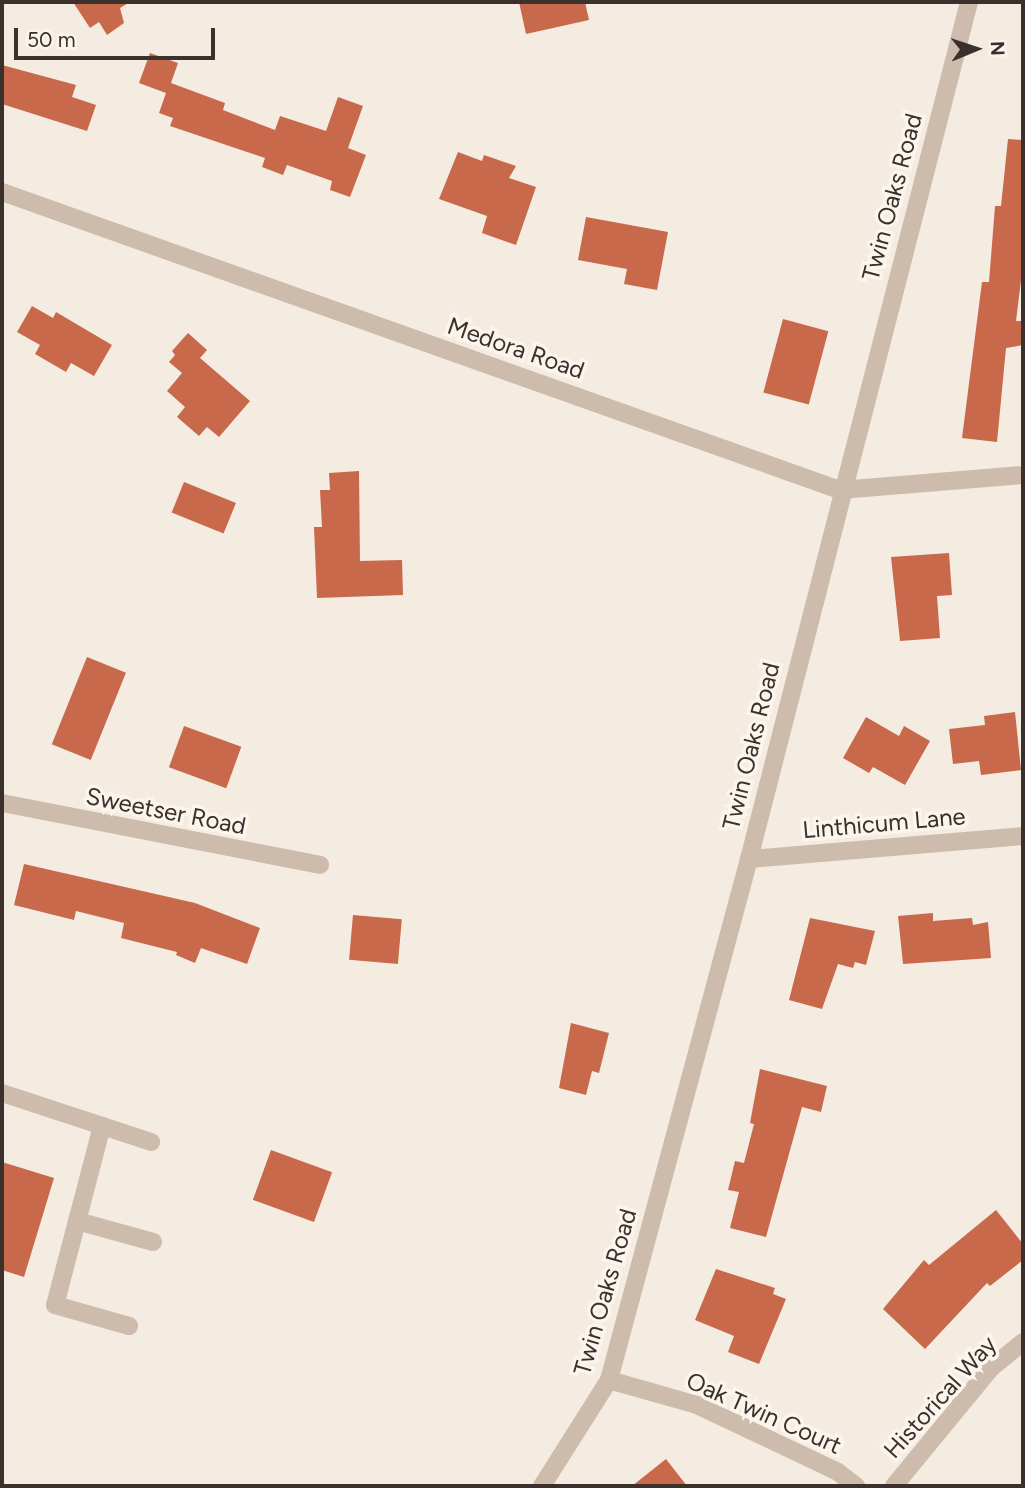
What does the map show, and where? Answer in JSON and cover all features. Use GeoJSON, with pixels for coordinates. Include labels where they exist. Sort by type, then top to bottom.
{"type":"FeatureCollection","features":[{"type":"Feature","properties":{"kind":"street","name":"Twin Oaks Road"},"geometry":{"type":"LineString","coordinates":[[542,1486],[609,1380],[749,859],[840,490],[969,2]]}},
{"type":"Feature","properties":{"kind":"street","name":"Medora Road"},"geometry":{"type":"LineString","coordinates":[[2,192],[840,490],[1023,475]]}},
{"type":"Feature","properties":{"kind":"street","name":"Sweetser Road"},"geometry":{"type":"LineString","coordinates":[[2,803],[320,865]]}},
{"type":"Feature","properties":{"kind":"street","name":"Linthicum Lane"},"geometry":{"type":"LineString","coordinates":[[749,859],[1023,836]]}},
{"type":"Feature","properties":{"kind":"street"},"geometry":{"type":"LineString","coordinates":[[2,1093],[151,1142]]}},
{"type":"Feature","properties":{"kind":"street"},"geometry":{"type":"LineString","coordinates":[[102,1126],[55,1306],[129,1326]]}},
{"type":"Feature","properties":{"kind":"street"},"geometry":{"type":"LineString","coordinates":[[77,1221],[153,1242]]}},
{"type":"Feature","properties":{"kind":"street","name":"Historical Way"},"geometry":{"type":"LineString","coordinates":[[894,1486],[991,1368],[1023,1342]]}},
{"type":"Feature","properties":{"kind":"street","name":"Oak Twin Court"},"geometry":{"type":"LineString","coordinates":[[609,1380],[696,1405],[838,1472],[856,1486]]}},
{"type":"Feature","properties":{"kind":"building"},"geometry":{"type":"Polygon","coordinates":[[[73,2],[130,2],[120,8],[124,23],[107,35],[99,22],[90,28],[73,2]]]}},
{"type":"Feature","properties":{"kind":"building"},"geometry":{"type":"Polygon","coordinates":[[[519,2],[585,2],[589,20],[526,34],[519,2]]]}},
{"type":"Feature","properties":{"kind":"building"},"geometry":{"type":"Polygon","coordinates":[[[150,53],[178,63],[171,83],[225,103],[223,110],[275,130],[280,116],[326,131],[338,97],[363,106],[348,148],[366,155],[350,197],[330,190],[332,181],[287,165],[283,175],[262,167],[265,158],[170,126],[173,118],[159,113],[166,93],[139,83],[150,53]]]}},
{"type":"Feature","properties":{"kind":"building"},"geometry":{"type":"Polygon","coordinates":[[[2,65],[76,85],[72,97],[96,105],[87,131],[2,104],[2,65]]]}},
{"type":"Feature","properties":{"kind":"building"},"geometry":{"type":"Polygon","coordinates":[[[1008,139],[1023,140],[1023,264],[1016,321],[1023,321],[1023,345],[1006,348],[997,442],[962,438],[982,282],[989,282],[995,206],[1001,206],[1008,139]]]}},
{"type":"Feature","properties":{"kind":"building"},"geometry":{"type":"Polygon","coordinates":[[[458,152],[482,161],[484,155],[516,166],[509,178],[536,187],[516,245],[482,233],[487,216],[439,199],[458,152]]]}},
{"type":"Feature","properties":{"kind":"building"},"geometry":{"type":"Polygon","coordinates":[[[586,217],[668,232],[657,290],[624,284],[627,269],[578,260],[586,217]]]}},
{"type":"Feature","properties":{"kind":"building"},"geometry":{"type":"Polygon","coordinates":[[[32,306],[53,318],[56,312],[112,345],[94,376],[71,363],[66,372],[35,354],[40,345],[17,332],[32,306]]]}},
{"type":"Feature","properties":{"kind":"building"},"geometry":{"type":"Polygon","coordinates":[[[783,319],[828,331],[809,405],[763,392],[783,319]]]}},
{"type":"Feature","properties":{"kind":"building"},"geometry":{"type":"Polygon","coordinates":[[[188,333],[207,350],[200,358],[250,401],[219,437],[207,427],[199,436],[177,417],[185,407],[167,391],[182,373],[169,362],[175,355],[172,351],[188,333]]]}},
{"type":"Feature","properties":{"kind":"building"},"geometry":{"type":"Polygon","coordinates":[[[359,471],[360,561],[402,560],[403,595],[317,598],[314,527],[322,527],[320,490],[330,490],[329,473],[359,471]]]}},
{"type":"Feature","properties":{"kind":"building"},"geometry":{"type":"Polygon","coordinates":[[[184,482],[236,503],[224,534],[172,513],[184,482]]]}},
{"type":"Feature","properties":{"kind":"building"},"geometry":{"type":"Polygon","coordinates":[[[949,553],[952,595],[937,596],[940,638],[900,641],[891,557],[949,553]]]}},
{"type":"Feature","properties":{"kind":"building"},"geometry":{"type":"Polygon","coordinates":[[[87,657],[126,673],[91,760],[52,744],[87,657]]]}},
{"type":"Feature","properties":{"kind":"building"},"geometry":{"type":"Polygon","coordinates":[[[1015,712],[1021,770],[981,775],[979,761],[953,764],[949,729],[985,725],[984,716],[1015,712]]]}},
{"type":"Feature","properties":{"kind":"building"},"geometry":{"type":"Polygon","coordinates":[[[866,717],[899,736],[904,726],[930,741],[905,785],[873,767],[869,773],[843,758],[866,717]]]}},
{"type":"Feature","properties":{"kind":"building"},"geometry":{"type":"Polygon","coordinates":[[[184,726],[241,747],[226,788],[169,767],[184,726]]]}},
{"type":"Feature","properties":{"kind":"building"},"geometry":{"type":"Polygon","coordinates":[[[24,864],[195,903],[260,928],[247,964],[201,948],[195,963],[176,955],[177,952],[121,938],[124,923],[76,911],[74,920],[14,905],[24,864]]]}},
{"type":"Feature","properties":{"kind":"building"},"geometry":{"type":"Polygon","coordinates":[[[933,913],[933,921],[972,918],[973,925],[988,922],[991,958],[903,964],[898,916],[933,913]]]}},
{"type":"Feature","properties":{"kind":"building"},"geometry":{"type":"Polygon","coordinates":[[[353,915],[402,919],[398,964],[349,960],[353,915]]]}},
{"type":"Feature","properties":{"kind":"building"},"geometry":{"type":"Polygon","coordinates":[[[810,918],[875,931],[866,965],[855,962],[853,968],[838,964],[822,1009],[789,1000],[810,918]]]}},
{"type":"Feature","properties":{"kind":"building"},"geometry":{"type":"Polygon","coordinates":[[[571,1023],[609,1033],[599,1073],[592,1071],[586,1095],[559,1088],[571,1023]]]}},
{"type":"Feature","properties":{"kind":"building"},"geometry":{"type":"Polygon","coordinates":[[[760,1069],[827,1086],[821,1112],[802,1107],[766,1237],[730,1228],[739,1192],[728,1190],[735,1161],[744,1163],[754,1124],[750,1123],[760,1069]]]}},
{"type":"Feature","properties":{"kind":"building"},"geometry":{"type":"Polygon","coordinates":[[[271,1150],[332,1172],[314,1222],[253,1200],[271,1150]]]}},
{"type":"Feature","properties":{"kind":"building"},"geometry":{"type":"Polygon","coordinates":[[[2,1162],[54,1178],[24,1277],[2,1270],[2,1162]]]}},
{"type":"Feature","properties":{"kind":"building"},"geometry":{"type":"Polygon","coordinates":[[[996,1210],[1023,1244],[1023,1260],[990,1286],[987,1283],[925,1349],[883,1309],[924,1260],[929,1265],[996,1210]]]}},
{"type":"Feature","properties":{"kind":"building"},"geometry":{"type":"Polygon","coordinates":[[[716,1269],[775,1288],[773,1294],[786,1299],[759,1364],[728,1352],[734,1336],[695,1320],[716,1269]]]}},
{"type":"Feature","properties":{"kind":"building"},"geometry":{"type":"Polygon","coordinates":[[[666,1459],[687,1486],[632,1486],[666,1459]]]}}]}
